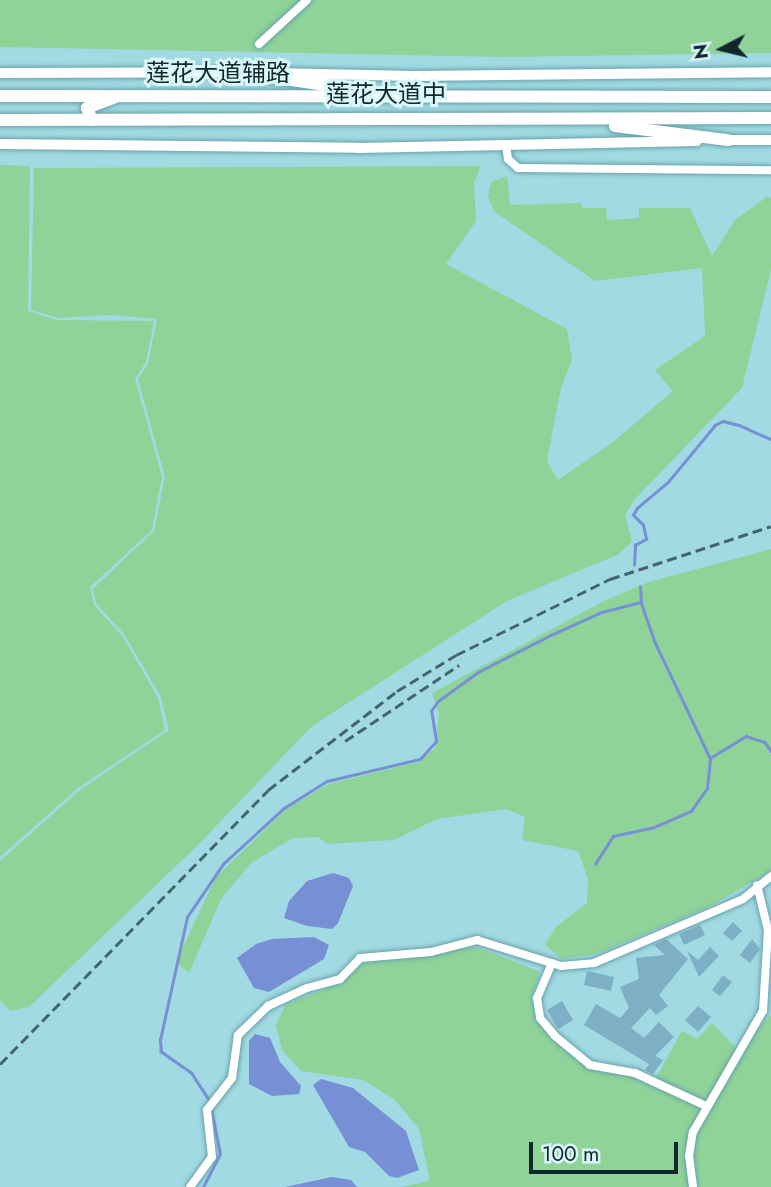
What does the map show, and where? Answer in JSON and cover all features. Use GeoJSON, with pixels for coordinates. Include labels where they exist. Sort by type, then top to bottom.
{"type":"FeatureCollection","features":[{"type":"Feature","properties":{"kind":"main road"},"geometry":{"type":"LineString","coordinates":[[237,72],[381,93]]}},
{"type":"Feature","properties":{"kind":"main road","name":"莲花大道中"},"geometry":{"type":"LineString","coordinates":[[0,96],[381,93],[771,97]]}},
{"type":"Feature","properties":{"kind":"main road"},"geometry":{"type":"LineString","coordinates":[[92,120],[87,108],[126,94]]}},
{"type":"Feature","properties":{"kind":"main road","name":"莲花大道中"},"geometry":{"type":"LineString","coordinates":[[0,120],[771,118]]}},
{"type":"Feature","properties":{"kind":"main road"},"geometry":{"type":"LineString","coordinates":[[566,120],[728,140]]}},
{"type":"Feature","properties":{"kind":"street"},"geometry":{"type":"LineString","coordinates":[[259,44],[307,0]]}},
{"type":"Feature","properties":{"kind":"street","name":"莲花大道辅路"},"geometry":{"type":"LineString","coordinates":[[0,73],[237,72],[414,76],[771,72]]}},
{"type":"Feature","properties":{"kind":"street"},"geometry":{"type":"LineString","coordinates":[[0,144],[506,145],[771,140]]}},
{"type":"Feature","properties":{"kind":"street"},"geometry":{"type":"LineString","coordinates":[[506,145],[508,159],[518,168],[771,170]]}},
{"type":"Feature","properties":{"kind":"street"},"geometry":{"type":"LineString","coordinates":[[190,1187],[212,1157],[207,1111],[232,1078],[238,1035],[268,1006],[340,979],[360,958],[431,952],[477,940],[552,963],[594,963],[743,899],[771,876]]}},
{"type":"Feature","properties":{"kind":"street"},"geometry":{"type":"LineString","coordinates":[[693,1187],[691,1144],[706,1106],[764,1012],[768,930],[757,886]]}},
{"type":"Feature","properties":{"kind":"street"},"geometry":{"type":"LineString","coordinates":[[552,963],[537,998],[540,1018],[555,1036],[590,1065],[635,1073],[706,1106]]}},
{"type":"Feature","properties":{"kind":"green space"},"geometry":{"type":"Polygon","coordinates":[[[0,0],[771,0],[771,53],[500,57],[0,47],[0,0]]]}},
{"type":"Feature","properties":{"kind":"green space"},"geometry":{"type":"Polygon","coordinates":[[[0,165],[30,166],[28,311],[57,320],[154,321],[146,362],[135,379],[162,477],[152,530],[90,587],[94,605],[123,637],[158,698],[165,730],[78,788],[0,857],[0,165]]]}},
{"type":"Feature","properties":{"kind":"green space"},"geometry":{"type":"Polygon","coordinates":[[[481,166],[474,183],[476,221],[446,264],[567,329],[572,360],[561,388],[547,461],[558,480],[613,442],[673,391],[655,370],[705,336],[702,268],[595,281],[495,212],[488,197],[491,182],[507,176],[510,205],[581,203],[582,208],[606,208],[607,220],[639,218],[639,208],[690,208],[712,256],[735,220],[768,196],[771,198],[771,270],[742,388],[634,500],[625,515],[632,542],[617,555],[507,601],[312,726],[197,846],[29,1007],[10,1011],[0,1000],[0,861],[80,790],[169,730],[161,697],[124,634],[96,603],[93,589],[154,531],[165,477],[138,379],[148,364],[157,319],[110,315],[58,318],[31,310],[34,168],[481,166]]]}},
{"type":"Feature","properties":{"kind":"green space"},"geometry":{"type":"Polygon","coordinates":[[[771,549],[771,871],[707,908],[596,954],[562,959],[545,945],[555,928],[587,903],[588,879],[578,851],[522,840],[525,817],[506,809],[437,819],[394,840],[328,844],[318,837],[293,838],[251,863],[221,899],[189,973],[176,962],[216,877],[285,810],[328,784],[419,762],[435,748],[439,714],[432,693],[608,599],[649,582],[771,549]]]}},
{"type":"Feature","properties":{"kind":"green space"},"geometry":{"type":"Polygon","coordinates":[[[477,947],[540,972],[532,997],[538,1020],[588,1068],[634,1076],[652,1085],[682,1031],[697,1039],[712,1023],[737,1049],[690,1129],[690,1187],[401,1187],[430,1181],[419,1129],[394,1099],[363,1080],[301,1071],[282,1050],[276,1025],[286,1004],[342,983],[363,963],[477,947]]]}},
{"type":"Feature","properties":{"kind":"green space"},"geometry":{"type":"Polygon","coordinates":[[[771,1015],[771,1187],[699,1187],[692,1158],[698,1131],[758,1028],[771,1015]]]}},
{"type":"Feature","properties":{"kind":"water"},"geometry":{"type":"Polygon","coordinates":[[[333,873],[349,878],[353,886],[338,923],[332,929],[307,926],[284,918],[289,901],[307,881],[333,873]]]}},
{"type":"Feature","properties":{"kind":"water"},"geometry":{"type":"Polygon","coordinates":[[[314,937],[329,945],[324,959],[269,992],[254,988],[237,958],[256,944],[272,939],[314,937]]]}},
{"type":"Feature","properties":{"kind":"water"},"geometry":{"type":"Polygon","coordinates":[[[255,1034],[270,1038],[280,1062],[301,1086],[299,1094],[272,1096],[249,1084],[249,1041],[255,1034]]]}},
{"type":"Feature","properties":{"kind":"water"},"geometry":{"type":"Polygon","coordinates":[[[321,1079],[353,1088],[406,1131],[419,1170],[397,1178],[389,1176],[365,1152],[349,1147],[313,1085],[321,1079]]]}},
{"type":"Feature","properties":{"kind":"water"},"geometry":{"type":"Polygon","coordinates":[[[332,1177],[351,1180],[357,1187],[285,1187],[332,1177]]]}},
{"type":"Feature","properties":{"kind":"building"},"geometry":{"type":"Polygon","coordinates":[[[733,922],[742,931],[732,941],[723,933],[733,922]]]}},
{"type":"Feature","properties":{"kind":"building"},"geometry":{"type":"Polygon","coordinates":[[[700,925],[705,935],[684,945],[679,934],[700,925]]]}},
{"type":"Feature","properties":{"kind":"building"},"geometry":{"type":"Polygon","coordinates":[[[666,939],[688,959],[659,995],[668,1006],[656,1015],[650,1008],[631,1028],[644,1038],[659,1022],[674,1037],[655,1056],[663,1060],[653,1074],[645,1070],[649,1064],[584,1025],[596,1004],[620,1018],[629,1008],[620,987],[639,979],[636,958],[665,955],[654,945],[666,939]]]}},
{"type":"Feature","properties":{"kind":"building"},"geometry":{"type":"Polygon","coordinates":[[[752,939],[760,949],[750,963],[740,955],[752,939]]]}},
{"type":"Feature","properties":{"kind":"building"},"geometry":{"type":"Polygon","coordinates":[[[710,947],[719,956],[699,977],[687,951],[698,960],[710,947]]]}},
{"type":"Feature","properties":{"kind":"building"},"geometry":{"type":"Polygon","coordinates":[[[587,971],[614,977],[611,991],[584,985],[587,971]]]}},
{"type":"Feature","properties":{"kind":"building"},"geometry":{"type":"Polygon","coordinates":[[[723,975],[732,982],[720,996],[712,990],[723,975]]]}},
{"type":"Feature","properties":{"kind":"building"},"geometry":{"type":"Polygon","coordinates":[[[562,1001],[573,1020],[558,1029],[547,1010],[562,1001]]]}},
{"type":"Feature","properties":{"kind":"building"},"geometry":{"type":"Polygon","coordinates":[[[698,1006],[711,1017],[698,1032],[685,1020],[698,1006]]]}},
{"type":"Feature","properties":{"kind":"waterway"},"geometry":{"type":"LineString","coordinates":[[634,565],[635,545],[646,539],[643,525],[633,515],[637,508],[668,482],[715,425],[723,421],[771,439]]}},
{"type":"Feature","properties":{"kind":"waterway"},"geometry":{"type":"LineString","coordinates":[[208,1099],[191,1073],[161,1052],[160,1040],[187,917],[223,864],[284,808],[327,781],[420,759],[436,741],[431,711],[438,701],[478,672],[551,635],[602,612],[641,602],[640,587]]}},
{"type":"Feature","properties":{"kind":"waterway"},"geometry":{"type":"LineString","coordinates":[[641,602],[655,642],[710,758]]}},
{"type":"Feature","properties":{"kind":"waterway"},"geometry":{"type":"LineString","coordinates":[[595,864],[613,836],[652,828],[691,811],[707,788],[710,758],[746,736],[765,742],[771,751]]}},
{"type":"Feature","properties":{"kind":"waterway"},"geometry":{"type":"LineString","coordinates":[[203,1187],[220,1154],[211,1109]]}},
{"type":"Feature","properties":{"kind":"railway"},"geometry":{"type":"LineString","coordinates":[[0,1064],[268,790],[397,691],[456,655],[610,579],[771,526]]}},
{"type":"Feature","properties":{"kind":"railway"},"geometry":{"type":"LineString","coordinates":[[345,741],[459,665]]}}]}
